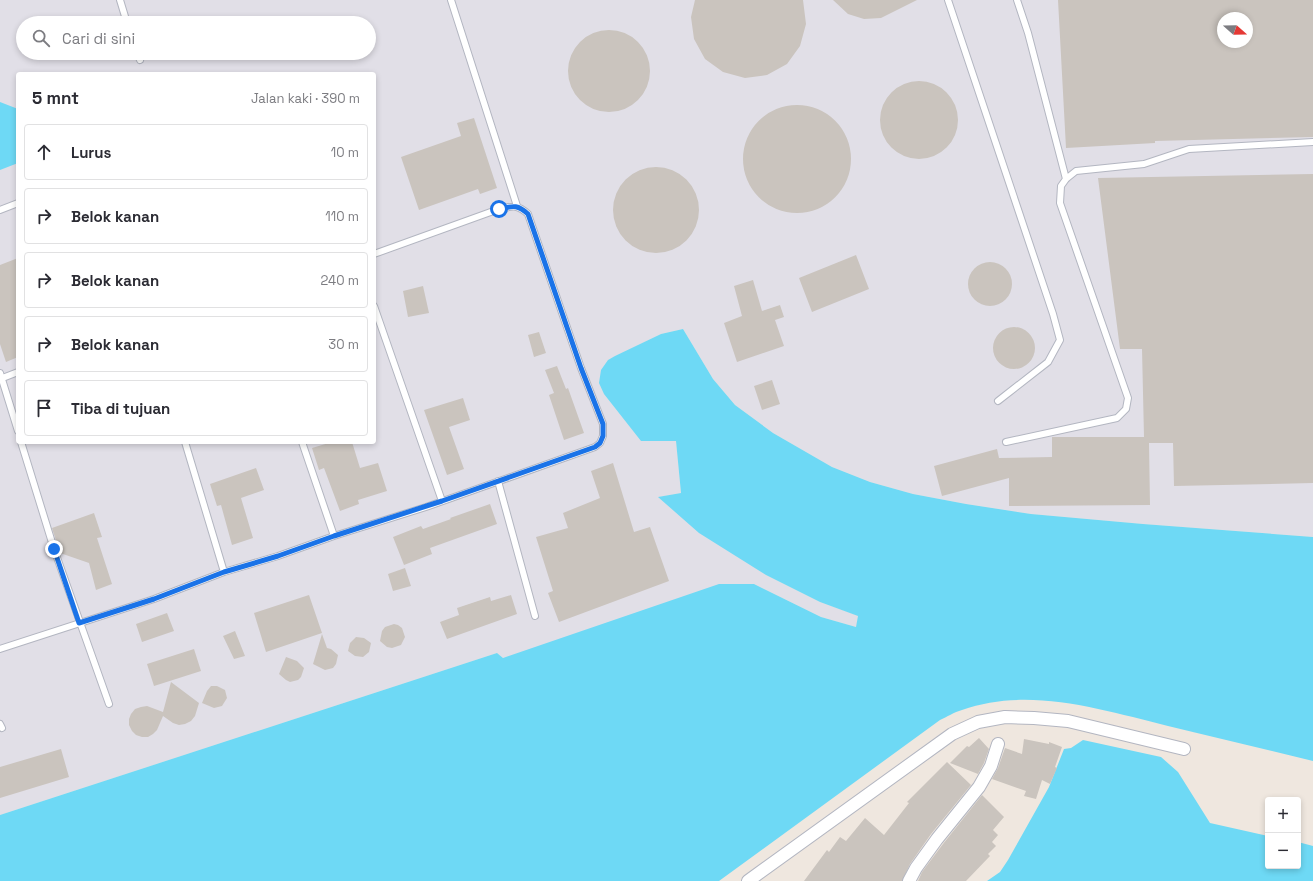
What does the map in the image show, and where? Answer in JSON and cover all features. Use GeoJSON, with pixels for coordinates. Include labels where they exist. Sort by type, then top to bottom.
{"type":"FeatureCollection","features":[{"type":"Feature","properties":{"kind":"street"},"geometry":{"type":"LineString","coordinates":[[748,881],[952,734],[978,722],[1005,717],[1068,721],[1184,749]]}},
{"type":"Feature","properties":{"kind":"street"},"geometry":{"type":"LineString","coordinates":[[909,881],[916,868],[937,839],[979,788],[991,766],[998,744]]}},
{"type":"Feature","properties":{"kind":"lane"},"geometry":{"type":"LineString","coordinates":[[120,0],[125,16]]}},
{"type":"Feature","properties":{"kind":"lane"},"geometry":{"type":"LineString","coordinates":[[451,0],[517,206]]}},
{"type":"Feature","properties":{"kind":"lane"},"geometry":{"type":"LineString","coordinates":[[948,0],[1053,314],[1060,340],[1048,362],[998,401]]}},
{"type":"Feature","properties":{"kind":"lane"},"geometry":{"type":"LineString","coordinates":[[1017,0],[1028,33],[1066,179]]}},
{"type":"Feature","properties":{"kind":"lane"},"geometry":{"type":"LineString","coordinates":[[1006,442],[1118,418],[1126,409],[1128,398],[1060,203],[1061,186],[1066,179],[1076,171],[1144,164],[1189,149],[1313,142]]}},
{"type":"Feature","properties":{"kind":"lane"},"geometry":{"type":"LineString","coordinates":[[0,210],[16,204]]}},
{"type":"Feature","properties":{"kind":"lane"},"geometry":{"type":"LineString","coordinates":[[0,649],[154,599],[224,572],[278,556],[442,501],[595,447],[600,443],[603,436],[603,424],[581,368],[528,214],[521,208],[517,206],[499,209],[376,253]]}},
{"type":"Feature","properties":{"kind":"lane"},"geometry":{"type":"LineString","coordinates":[[376,312],[442,501]]}},
{"type":"Feature","properties":{"kind":"lane"},"geometry":{"type":"LineString","coordinates":[[16,372],[1,376],[16,425]]}},
{"type":"Feature","properties":{"kind":"lane"},"geometry":{"type":"LineString","coordinates":[[22,444],[54,549],[109,704]]}},
{"type":"Feature","properties":{"kind":"lane"},"geometry":{"type":"LineString","coordinates":[[186,444],[224,572]]}},
{"type":"Feature","properties":{"kind":"lane"},"geometry":{"type":"LineString","coordinates":[[303,444],[334,536]]}},
{"type":"Feature","properties":{"kind":"lane"},"geometry":{"type":"LineString","coordinates":[[498,481],[535,616]]}},
{"type":"Feature","properties":{"kind":"shaded area"},"geometry":{"type":"Polygon","coordinates":[[[0,0],[1313,0],[1313,537],[1031,514],[913,494],[870,482],[832,467],[773,433],[735,405],[713,379],[683,329],[661,334],[608,360],[676,441],[681,493],[659,497],[766,575],[820,602],[859,616],[856,627],[821,617],[754,584],[503,658],[497,653],[0,815],[0,0]]]}},
{"type":"Feature","properties":{"kind":"water"},"geometry":{"type":"Polygon","coordinates":[[[0,102],[16,108],[16,164],[0,170],[0,102]]]}},
{"type":"Feature","properties":{"kind":"water"},"geometry":{"type":"Polygon","coordinates":[[[683,329],[713,379],[735,405],[773,433],[832,467],[870,482],[913,494],[1031,514],[1313,537],[1313,761],[1117,713],[1065,703],[1039,700],[1013,700],[987,703],[953,713],[940,720],[719,881],[0,881],[0,815],[497,653],[503,658],[719,584],[754,584],[821,617],[856,627],[858,616],[820,602],[766,575],[699,533],[658,497],[681,493],[676,441],[641,441],[604,394],[599,383],[601,370],[608,360],[661,334],[683,329]]]}},
{"type":"Feature","properties":{"kind":"water"},"geometry":{"type":"Polygon","coordinates":[[[1083,740],[1161,757],[1178,772],[1210,823],[1265,835],[1265,869],[1301,869],[1301,843],[1313,846],[1313,881],[987,881],[1000,872],[1008,860],[1049,787],[1064,749],[1071,748],[1083,740]]]}},
{"type":"Feature","properties":{"kind":"building"},"geometry":{"type":"Polygon","coordinates":[[[695,0],[803,0],[806,24],[800,46],[787,64],[767,75],[745,78],[723,72],[705,59],[694,39],[691,17],[695,0]]]}},
{"type":"Feature","properties":{"kind":"building"},"geometry":{"type":"Polygon","coordinates":[[[833,0],[917,0],[881,18],[864,19],[848,14],[833,0]]]}},
{"type":"Feature","properties":{"kind":"building"},"geometry":{"type":"Polygon","coordinates":[[[1058,0],[1313,0],[1313,137],[1155,141],[1155,143],[1066,148],[1058,0]]]}},
{"type":"Feature","properties":{"kind":"building"},"geometry":{"type":"Polygon","coordinates":[[[609,30],[625,33],[638,42],[647,55],[650,71],[647,87],[638,100],[625,109],[609,112],[593,109],[580,100],[571,87],[568,71],[571,55],[580,42],[593,33],[609,30]]]}},
{"type":"Feature","properties":{"kind":"building"},"geometry":{"type":"Polygon","coordinates":[[[919,81],[934,84],[946,93],[955,105],[958,120],[955,135],[946,147],[934,156],[919,159],[904,156],[892,147],[883,135],[880,120],[883,105],[892,93],[904,84],[919,81]]]}},
{"type":"Feature","properties":{"kind":"building"},"geometry":{"type":"Polygon","coordinates":[[[797,105],[818,109],[835,121],[847,138],[851,159],[847,180],[835,197],[818,209],[797,213],[776,209],[759,197],[747,180],[743,159],[747,138],[759,121],[776,109],[797,105]]]}},
{"type":"Feature","properties":{"kind":"building"},"geometry":{"type":"Polygon","coordinates":[[[474,118],[497,188],[480,194],[478,189],[419,210],[401,157],[461,136],[457,123],[474,118]]]}},
{"type":"Feature","properties":{"kind":"building"},"geometry":{"type":"Polygon","coordinates":[[[656,167],[673,170],[687,179],[696,193],[699,210],[696,227],[687,241],[673,250],[656,253],[639,250],[625,241],[616,227],[613,210],[616,193],[625,179],[639,170],[656,167]]]}},
{"type":"Feature","properties":{"kind":"building"},"geometry":{"type":"Polygon","coordinates":[[[1313,174],[1313,483],[1174,486],[1173,443],[1149,443],[1150,505],[1009,506],[1009,478],[942,496],[934,466],[997,449],[999,458],[1052,457],[1052,437],[1144,437],[1142,349],[1120,349],[1098,178],[1313,174]]]}},
{"type":"Feature","properties":{"kind":"building"},"geometry":{"type":"Polygon","coordinates":[[[856,255],[869,289],[812,312],[799,278],[856,255]]]}},
{"type":"Feature","properties":{"kind":"building"},"geometry":{"type":"Polygon","coordinates":[[[16,259],[16,358],[6,362],[0,344],[0,265],[16,259]]]}},
{"type":"Feature","properties":{"kind":"building"},"geometry":{"type":"Polygon","coordinates":[[[986,262],[994,262],[999,263],[1006,268],[1011,275],[1011,293],[1006,300],[999,305],[986,306],[978,303],[971,296],[968,288],[968,280],[971,272],[978,265],[986,262]]]}},
{"type":"Feature","properties":{"kind":"building"},"geometry":{"type":"Polygon","coordinates":[[[753,280],[762,311],[780,305],[784,317],[775,320],[784,346],[737,362],[724,323],[742,316],[734,286],[753,280]]]}},
{"type":"Feature","properties":{"kind":"building"},"geometry":{"type":"Polygon","coordinates":[[[423,286],[429,313],[408,317],[403,291],[423,286]]]}},
{"type":"Feature","properties":{"kind":"building"},"geometry":{"type":"Polygon","coordinates":[[[1010,327],[1018,327],[1029,333],[1035,344],[1035,352],[1029,363],[1018,369],[1010,369],[999,363],[993,352],[993,344],[999,333],[1010,327]]]}},
{"type":"Feature","properties":{"kind":"building"},"geometry":{"type":"Polygon","coordinates":[[[539,332],[546,353],[534,357],[528,335],[539,332]]]}},
{"type":"Feature","properties":{"kind":"building"},"geometry":{"type":"Polygon","coordinates":[[[557,366],[566,389],[568,388],[584,433],[564,440],[549,395],[554,393],[545,370],[557,366]]]}},
{"type":"Feature","properties":{"kind":"building"},"geometry":{"type":"Polygon","coordinates":[[[772,380],[780,404],[762,410],[754,386],[772,380]]]}},
{"type":"Feature","properties":{"kind":"building"},"geometry":{"type":"Polygon","coordinates":[[[463,398],[470,420],[449,427],[464,469],[447,475],[424,410],[463,398]]]}},
{"type":"Feature","properties":{"kind":"building"},"geometry":{"type":"Polygon","coordinates":[[[325,444],[353,444],[360,468],[378,463],[387,491],[358,500],[359,504],[340,511],[324,468],[319,470],[312,448],[325,444]]]}},
{"type":"Feature","properties":{"kind":"building"},"geometry":{"type":"Polygon","coordinates":[[[613,463],[634,532],[650,527],[669,581],[559,622],[548,593],[553,591],[536,537],[568,528],[563,513],[600,498],[591,471],[613,463]]]}},
{"type":"Feature","properties":{"kind":"building"},"geometry":{"type":"Polygon","coordinates":[[[256,468],[264,490],[241,498],[253,538],[232,545],[221,505],[217,506],[210,484],[256,468]]]}},
{"type":"Feature","properties":{"kind":"building"},"geometry":{"type":"Polygon","coordinates":[[[490,504],[497,524],[430,548],[432,554],[404,565],[393,537],[421,526],[423,529],[490,504]]]}},
{"type":"Feature","properties":{"kind":"building"},"geometry":{"type":"Polygon","coordinates":[[[94,513],[102,537],[97,538],[112,584],[96,590],[89,563],[60,553],[52,528],[94,513]]]}},
{"type":"Feature","properties":{"kind":"building"},"geometry":{"type":"Polygon","coordinates":[[[405,568],[411,586],[393,591],[388,574],[405,568]]]}},
{"type":"Feature","properties":{"kind":"building"},"geometry":{"type":"Polygon","coordinates":[[[309,595],[322,633],[266,652],[254,613],[309,595]]]}},
{"type":"Feature","properties":{"kind":"building"},"geometry":{"type":"Polygon","coordinates":[[[511,595],[517,614],[447,639],[440,622],[459,615],[457,608],[490,597],[491,601],[511,595]]]}},
{"type":"Feature","properties":{"kind":"building"},"geometry":{"type":"Polygon","coordinates":[[[167,613],[174,631],[142,642],[136,624],[167,613]]]}},
{"type":"Feature","properties":{"kind":"building"},"geometry":{"type":"Polygon","coordinates":[[[394,624],[402,628],[405,637],[401,645],[392,648],[387,647],[380,641],[382,631],[385,627],[394,624]]]}},
{"type":"Feature","properties":{"kind":"building"},"geometry":{"type":"Polygon","coordinates":[[[235,631],[245,656],[234,659],[223,636],[235,631]]]}},
{"type":"Feature","properties":{"kind":"building"},"geometry":{"type":"Polygon","coordinates":[[[322,634],[327,648],[331,649],[338,655],[336,664],[333,668],[325,670],[313,664],[322,634]]]}},
{"type":"Feature","properties":{"kind":"building"},"geometry":{"type":"Polygon","coordinates":[[[356,637],[364,638],[371,643],[369,652],[363,657],[355,656],[348,651],[350,643],[356,637]]]}},
{"type":"Feature","properties":{"kind":"building"},"geometry":{"type":"Polygon","coordinates":[[[194,649],[201,671],[154,686],[147,664],[194,649]]]}},
{"type":"Feature","properties":{"kind":"building"},"geometry":{"type":"Polygon","coordinates":[[[286,657],[297,661],[304,668],[301,677],[298,680],[290,682],[279,674],[286,657]]]}},
{"type":"Feature","properties":{"kind":"building"},"geometry":{"type":"Polygon","coordinates":[[[171,682],[199,703],[195,716],[191,721],[179,725],[163,716],[157,730],[153,734],[148,737],[136,735],[129,725],[131,714],[135,709],[147,706],[163,712],[171,682]]]}},
{"type":"Feature","properties":{"kind":"building"},"geometry":{"type":"Polygon","coordinates":[[[211,686],[217,686],[225,690],[227,698],[222,706],[214,708],[202,703],[211,686]]]}},
{"type":"Feature","properties":{"kind":"building"},"geometry":{"type":"Polygon","coordinates":[[[979,738],[989,749],[978,774],[950,763],[967,746],[969,747],[979,738]]]}},
{"type":"Feature","properties":{"kind":"building"},"geometry":{"type":"Polygon","coordinates":[[[1024,739],[1049,744],[1049,742],[1062,747],[1055,767],[1057,768],[1050,784],[1042,780],[1036,799],[1024,796],[1026,791],[992,779],[998,768],[1005,748],[1022,754],[1024,739]]]}},
{"type":"Feature","properties":{"kind":"building"},"geometry":{"type":"Polygon","coordinates":[[[61,749],[69,777],[0,798],[0,767],[61,749]]]}},
{"type":"Feature","properties":{"kind":"building"},"geometry":{"type":"Polygon","coordinates":[[[947,762],[971,785],[931,834],[910,864],[902,881],[804,881],[827,850],[829,852],[840,837],[846,841],[865,818],[884,835],[909,803],[907,802],[947,762]]]}},
{"type":"Feature","properties":{"kind":"building"},"geometry":{"type":"Polygon","coordinates":[[[982,795],[1004,817],[993,830],[998,835],[992,842],[996,846],[988,854],[990,856],[966,881],[918,881],[922,872],[982,795]]]}},
{"type":"Feature","properties":{"kind":"route"},"geometry":{"type":"LineString","coordinates":[[54,549],[79,623],[154,599],[224,572],[278,556],[442,501],[595,447],[600,443],[603,436],[603,424],[581,368],[528,214],[517,206],[499,209]]}}]}
